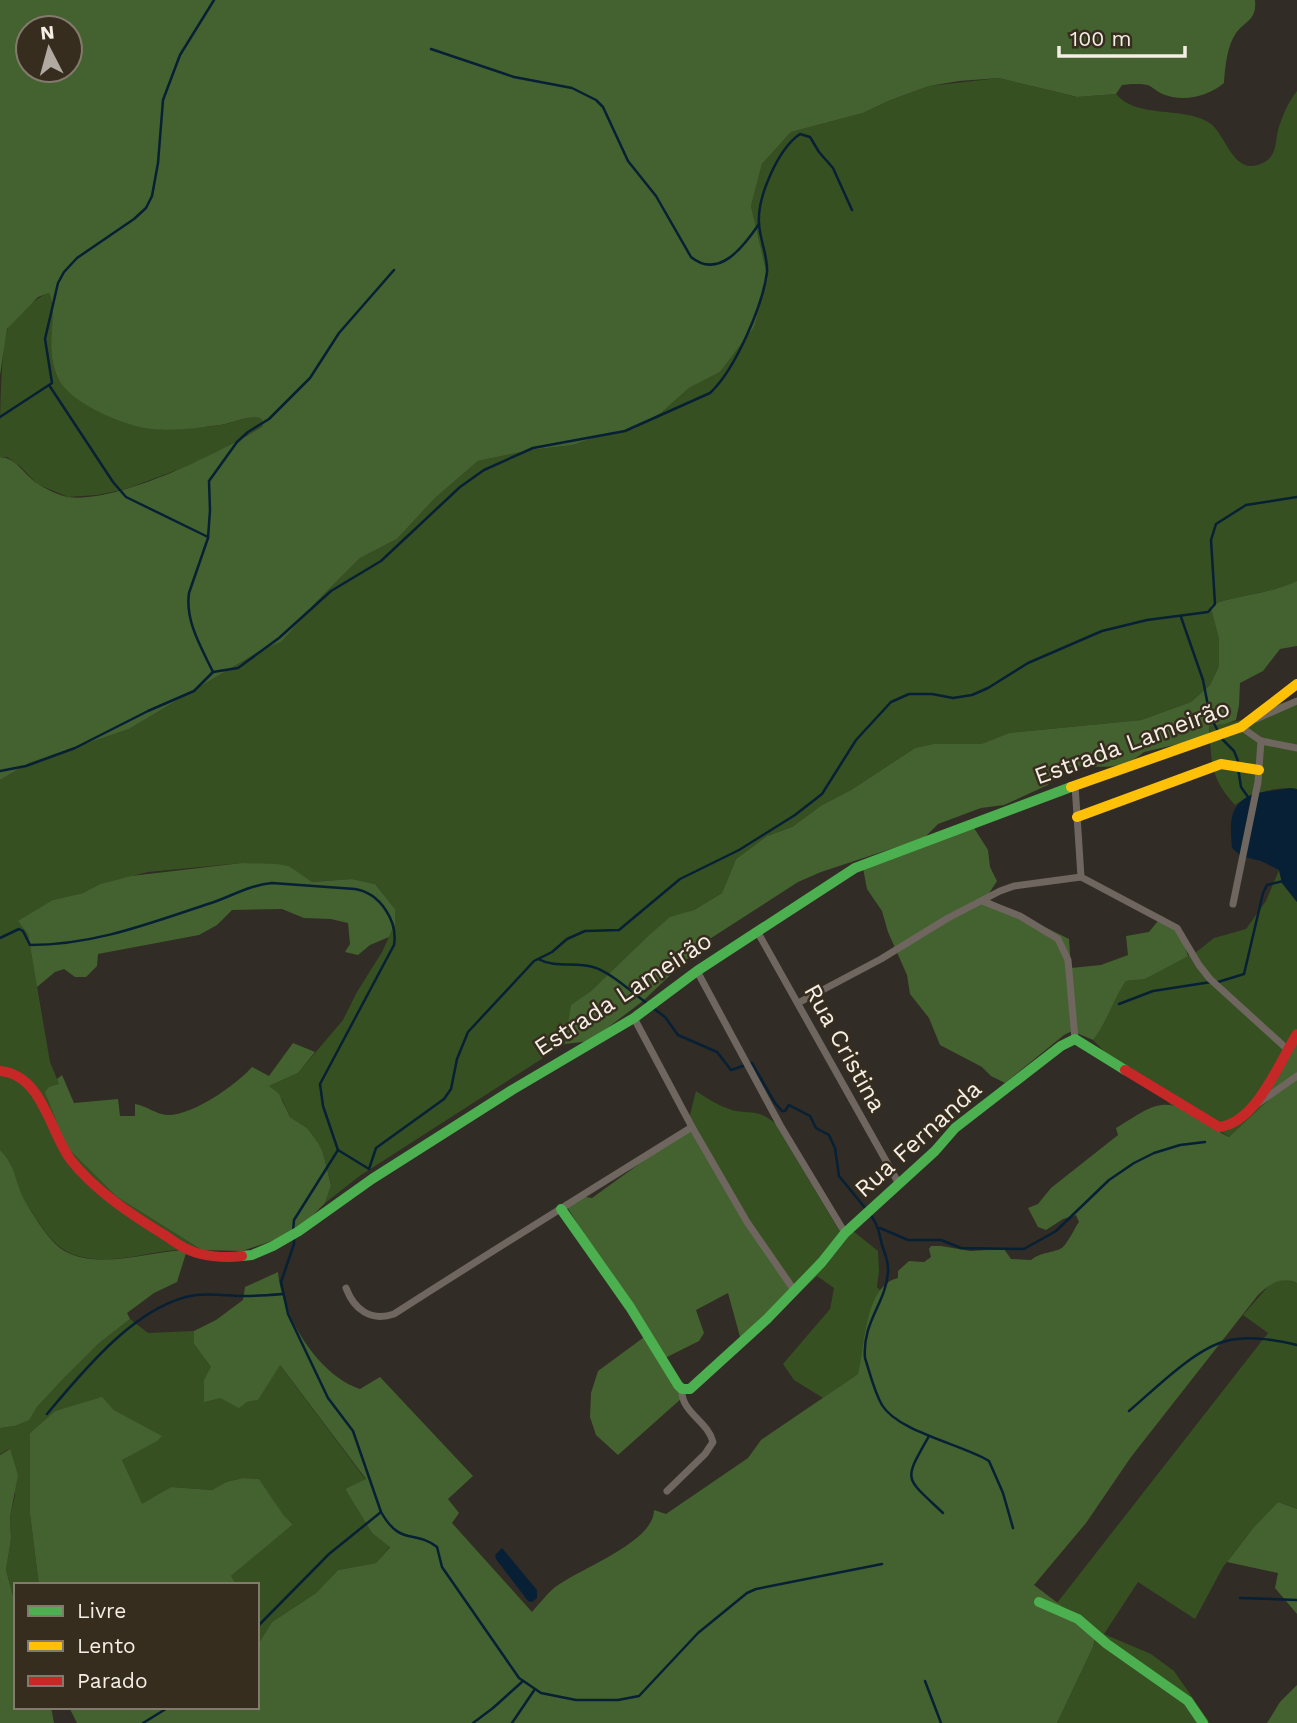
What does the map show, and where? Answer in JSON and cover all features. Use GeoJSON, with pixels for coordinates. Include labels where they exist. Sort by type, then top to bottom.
{"type":"FeatureCollection","features":[{"type":"Feature","properties":{"kind":"street","name":"Estrada Lameirão"},"geometry":{"type":"LineString","coordinates":[[0,1071],[12,1072],[32,1085],[70,1158],[96,1186],[138,1219],[190,1251],[230,1258],[252,1255],[299,1231],[372,1179],[512,1090],[634,1018],[697,971],[855,868],[1075,785],[1245,725],[1297,684]]}},
{"type":"Feature","properties":{"kind":"street"},"geometry":{"type":"LineString","coordinates":[[1297,701],[1245,725],[1261,741],[1297,748]]}},
{"type":"Feature","properties":{"kind":"street"},"geometry":{"type":"LineString","coordinates":[[1233,904],[1259,770],[1261,741]]}},
{"type":"Feature","properties":{"kind":"street"},"geometry":{"type":"LineString","coordinates":[[1077,817],[1221,764],[1259,770]]}},
{"type":"Feature","properties":{"kind":"street"},"geometry":{"type":"LineString","coordinates":[[1075,785],[1081,877]]}},
{"type":"Feature","properties":{"kind":"street"},"geometry":{"type":"LineString","coordinates":[[798,1003],[982,901],[1014,887],[1081,877],[1177,928],[1210,979],[1287,1049]]}},
{"type":"Feature","properties":{"kind":"street"},"geometry":{"type":"LineString","coordinates":[[982,901],[1020,916],[1058,939],[1068,960],[1075,1039],[1219,1127],[1230,1128],[1256,1104],[1297,1076]]}},
{"type":"Feature","properties":{"kind":"street","name":"Rua Cristina"},"geometry":{"type":"LineString","coordinates":[[757,931],[900,1184]]}},
{"type":"Feature","properties":{"kind":"street"},"geometry":{"type":"LineString","coordinates":[[697,971],[780,1125],[845,1233]]}},
{"type":"Feature","properties":{"kind":"street"},"geometry":{"type":"LineString","coordinates":[[634,1018],[692,1128],[757,1239],[794,1290]]}},
{"type":"Feature","properties":{"kind":"street"},"geometry":{"type":"LineString","coordinates":[[1256,1104],[1297,1034]]}},
{"type":"Feature","properties":{"kind":"street","name":"Rua Fernanda"},"geometry":{"type":"LineString","coordinates":[[687,1388],[767,1319],[822,1262],[845,1233],[935,1151],[954,1128],[1048,1055],[1075,1039]]}},
{"type":"Feature","properties":{"kind":"street"},"geometry":{"type":"LineString","coordinates":[[346,1288],[352,1302],[367,1315],[389,1316],[692,1128]]}},
{"type":"Feature","properties":{"kind":"street"},"geometry":{"type":"LineString","coordinates":[[561,1209],[687,1388],[684,1405],[709,1431],[713,1441],[705,1454],[667,1491]]}},
{"type":"Feature","properties":{"kind":"street"},"geometry":{"type":"LineString","coordinates":[[1039,1602],[1061,1609],[1078,1619],[1107,1644],[1188,1701],[1203,1723]]}},
{"type":"Feature","properties":{"kind":"green space"},"geometry":{"type":"Polygon","coordinates":[[[0,0],[1255,0],[1253,16],[1236,33],[1230,44],[1224,83],[1204,94],[1188,98],[1172,97],[1150,86],[1137,84],[1122,85],[1116,94],[1077,97],[999,78],[959,81],[929,86],[863,113],[791,132],[762,164],[751,206],[768,279],[754,327],[720,372],[689,388],[662,412],[634,429],[573,445],[530,450],[478,461],[435,498],[397,539],[360,558],[281,642],[263,649],[129,729],[29,763],[0,780],[0,457],[11,461],[33,481],[53,492],[68,497],[89,497],[113,493],[168,474],[263,426],[262,419],[252,418],[220,425],[173,430],[145,428],[122,422],[84,403],[64,387],[54,366],[51,344],[53,312],[49,293],[38,297],[7,329],[0,375],[0,0]]]}},
{"type":"Feature","properties":{"kind":"green space"},"geometry":{"type":"Polygon","coordinates":[[[999,78],[1076,97],[1116,94],[1135,107],[1197,117],[1215,128],[1237,160],[1253,166],[1271,157],[1281,120],[1297,91],[1297,581],[1276,589],[1210,605],[1219,639],[1219,666],[1210,685],[1191,702],[1141,720],[1009,733],[981,744],[933,744],[915,748],[851,790],[822,805],[792,827],[767,836],[736,859],[722,893],[694,910],[670,918],[591,991],[572,1005],[565,1044],[361,1175],[325,1203],[331,1184],[323,1153],[307,1128],[290,1117],[282,1099],[269,1086],[298,1073],[343,1020],[382,952],[395,924],[395,909],[375,884],[352,879],[311,882],[289,866],[242,863],[148,872],[53,900],[28,934],[50,1062],[59,1084],[67,1146],[117,1197],[202,1250],[175,1250],[104,1259],[76,1255],[59,1246],[24,1200],[10,1164],[0,1150],[0,780],[29,763],[129,729],[263,649],[280,642],[360,558],[397,539],[435,498],[478,461],[530,450],[573,445],[593,438],[662,412],[689,388],[720,372],[754,326],[768,279],[751,206],[762,164],[791,132],[863,113],[929,86],[999,78]]]}},
{"type":"Feature","properties":{"kind":"green space"},"geometry":{"type":"Polygon","coordinates":[[[49,293],[53,313],[52,356],[58,378],[93,408],[127,422],[163,428],[221,425],[253,418],[263,419],[263,426],[201,461],[126,489],[68,497],[37,484],[21,467],[7,457],[0,457],[2,370],[8,328],[26,307],[49,293]]]}},
{"type":"Feature","properties":{"kind":"green space"},"geometry":{"type":"Polygon","coordinates":[[[1297,581],[1297,646],[1280,649],[1263,671],[1240,683],[1236,720],[1209,726],[1209,737],[1144,752],[1121,765],[1078,766],[1055,771],[1048,785],[1004,805],[981,808],[938,824],[924,838],[798,882],[705,942],[643,1001],[590,1041],[565,1044],[571,1005],[591,991],[670,917],[694,910],[722,893],[736,859],[767,836],[792,827],[822,805],[851,790],[915,748],[933,744],[981,744],[1009,733],[1141,720],[1191,702],[1210,685],[1219,666],[1219,639],[1210,605],[1276,589],[1297,581]]]}},
{"type":"Feature","properties":{"kind":"green space"},"geometry":{"type":"Polygon","coordinates":[[[1286,702],[1297,703],[1297,789],[1264,791],[1235,805],[1220,786],[1213,768],[1209,726],[1248,718],[1286,702]]]}},
{"type":"Feature","properties":{"kind":"green space"},"geometry":{"type":"Polygon","coordinates":[[[974,828],[988,850],[990,867],[997,881],[986,898],[1069,939],[1071,968],[1101,965],[1128,955],[1126,936],[1149,932],[1162,916],[1179,929],[1188,956],[1145,979],[1126,981],[1093,1040],[1072,1031],[1005,1083],[991,1076],[982,1067],[940,1045],[929,1018],[910,994],[907,975],[882,911],[867,889],[863,868],[974,828]]]}},
{"type":"Feature","properties":{"kind":"green space"},"geometry":{"type":"Polygon","coordinates":[[[242,863],[289,866],[312,882],[352,879],[375,884],[395,909],[395,924],[389,937],[370,945],[358,955],[345,952],[350,944],[348,923],[304,918],[282,909],[232,910],[217,925],[199,935],[98,954],[97,966],[86,977],[75,977],[64,969],[55,972],[37,987],[28,934],[18,921],[53,900],[83,893],[100,884],[131,876],[242,863]]]}},
{"type":"Feature","properties":{"kind":"green space"},"geometry":{"type":"Polygon","coordinates":[[[1279,870],[1282,883],[1297,902],[1297,1041],[1274,1096],[1229,1137],[1185,1108],[1171,1105],[1093,1040],[1126,981],[1145,979],[1195,953],[1214,938],[1246,929],[1266,901],[1279,870]]]}},
{"type":"Feature","properties":{"kind":"green space"},"geometry":{"type":"Polygon","coordinates":[[[1297,1041],[1297,1283],[1285,1280],[1276,1282],[1258,1295],[1131,1457],[1086,1523],[1034,1585],[1096,1632],[1093,1647],[1057,1723],[77,1723],[70,1709],[259,1709],[259,1643],[272,1622],[316,1593],[338,1570],[376,1563],[390,1547],[372,1533],[345,1489],[366,1479],[280,1365],[258,1400],[247,1402],[239,1408],[220,1398],[204,1402],[204,1380],[211,1367],[194,1344],[194,1331],[216,1320],[243,1300],[245,1287],[278,1272],[281,1289],[295,1325],[305,1342],[330,1371],[360,1389],[380,1377],[473,1476],[448,1499],[459,1513],[452,1523],[532,1612],[554,1588],[629,1544],[651,1522],[654,1510],[666,1514],[748,1458],[761,1440],[858,1374],[872,1305],[878,1293],[887,1283],[898,1278],[898,1271],[909,1261],[924,1262],[931,1257],[931,1246],[970,1251],[1004,1249],[1011,1259],[1031,1260],[1060,1249],[1079,1222],[1076,1215],[1063,1219],[1046,1230],[1038,1227],[1028,1208],[1038,1204],[1051,1188],[1118,1135],[1116,1128],[1148,1109],[1166,1105],[1188,1110],[1229,1137],[1273,1096],[1268,1089],[1297,1041]]]}},
{"type":"Feature","properties":{"kind":"green space"},"geometry":{"type":"Polygon","coordinates":[[[293,1043],[315,1052],[298,1073],[269,1086],[279,1094],[290,1117],[307,1128],[318,1143],[331,1185],[325,1203],[299,1229],[242,1251],[202,1250],[117,1197],[66,1146],[45,1092],[49,1087],[59,1084],[57,1079],[62,1075],[74,1103],[118,1099],[120,1116],[135,1116],[135,1104],[167,1115],[177,1114],[213,1098],[252,1067],[269,1076],[293,1043]]]}},
{"type":"Feature","properties":{"kind":"green space"},"geometry":{"type":"Polygon","coordinates":[[[696,1091],[727,1108],[758,1114],[775,1123],[843,1237],[853,1231],[878,1251],[877,1287],[881,1291],[868,1321],[858,1374],[823,1398],[794,1380],[783,1364],[830,1309],[834,1288],[817,1276],[795,1297],[688,1123],[696,1091]]]}},
{"type":"Feature","properties":{"kind":"green space"},"geometry":{"type":"Polygon","coordinates":[[[688,1123],[795,1297],[742,1344],[728,1293],[696,1310],[704,1333],[699,1341],[663,1359],[682,1398],[618,1455],[596,1435],[590,1417],[591,1393],[598,1371],[647,1335],[564,1202],[580,1196],[592,1198],[686,1130],[688,1123]]]}},
{"type":"Feature","properties":{"kind":"green space"},"geometry":{"type":"Polygon","coordinates":[[[0,1150],[10,1162],[26,1203],[47,1234],[63,1250],[77,1256],[107,1259],[187,1250],[177,1282],[154,1293],[127,1313],[130,1319],[98,1344],[64,1378],[37,1407],[29,1420],[0,1428],[0,1150]]]}},
{"type":"Feature","properties":{"kind":"green space"},"geometry":{"type":"Polygon","coordinates":[[[1283,1279],[1297,1283],[1297,1509],[1278,1502],[1254,1527],[1223,1567],[1195,1619],[1138,1582],[1104,1634],[1151,1654],[1174,1671],[1210,1723],[1057,1723],[1093,1647],[1096,1632],[1057,1603],[1268,1333],[1243,1315],[1271,1283],[1283,1279]]]}},
{"type":"Feature","properties":{"kind":"green space"},"geometry":{"type":"Polygon","coordinates":[[[130,1319],[148,1333],[194,1331],[194,1344],[211,1367],[220,1398],[239,1407],[258,1400],[279,1364],[366,1480],[345,1489],[372,1533],[390,1546],[376,1563],[338,1570],[316,1593],[272,1622],[259,1643],[259,1583],[234,1583],[230,1577],[293,1523],[284,1517],[259,1479],[243,1478],[226,1482],[212,1490],[171,1487],[142,1505],[122,1460],[161,1436],[114,1410],[102,1398],[55,1411],[30,1433],[30,1514],[39,1583],[14,1583],[14,1600],[6,1570],[11,1539],[10,1517],[15,1495],[9,1449],[0,1454],[0,1428],[15,1426],[28,1420],[37,1407],[98,1344],[130,1319]]]}},
{"type":"Feature","properties":{"kind":"green space"},"geometry":{"type":"Polygon","coordinates":[[[102,1397],[114,1410],[162,1436],[122,1460],[142,1504],[171,1487],[212,1490],[226,1482],[243,1478],[259,1479],[284,1516],[293,1524],[231,1576],[235,1583],[39,1583],[30,1514],[30,1433],[55,1411],[102,1397]]]}},
{"type":"Feature","properties":{"kind":"green space"},"geometry":{"type":"Polygon","coordinates":[[[10,1449],[18,1475],[10,1517],[11,1539],[6,1570],[14,1600],[14,1709],[51,1709],[54,1723],[0,1723],[0,1455],[10,1449]]]}},
{"type":"Feature","properties":{"kind":"green space"},"geometry":{"type":"Polygon","coordinates":[[[1278,1502],[1297,1509],[1297,1614],[1275,1588],[1278,1573],[1227,1562],[1278,1502]]]}},
{"type":"Feature","properties":{"kind":"green space"},"geometry":{"type":"Polygon","coordinates":[[[1297,1685],[1297,1723],[1267,1723],[1280,1702],[1297,1685]]]}},
{"type":"Feature","properties":{"kind":"water"},"geometry":{"type":"Polygon","coordinates":[[[1297,789],[1297,902],[1282,883],[1279,870],[1245,857],[1257,793],[1297,789]]]}},
{"type":"Feature","properties":{"kind":"water"},"geometry":{"type":"Polygon","coordinates":[[[1255,793],[1241,856],[1232,848],[1231,822],[1235,808],[1246,797],[1255,793]]]}},
{"type":"Feature","properties":{"kind":"water"},"geometry":{"type":"Polygon","coordinates":[[[502,1548],[537,1590],[537,1598],[532,1602],[528,1601],[496,1559],[495,1555],[502,1548]]]}},
{"type":"Feature","properties":{"kind":"waterway"},"geometry":{"type":"LineString","coordinates":[[208,537],[126,497],[113,482],[49,385],[52,383],[45,339],[58,283],[64,272],[77,258],[134,219],[146,208],[152,196],[158,163],[163,100],[180,55],[214,0]]}},
{"type":"Feature","properties":{"kind":"waterway"},"geometry":{"type":"LineString","coordinates":[[431,49],[514,77],[572,88],[596,100],[603,107],[628,161],[656,196],[691,257],[701,263],[711,265],[730,257],[746,242],[759,224]]}},
{"type":"Feature","properties":{"kind":"waterway"},"geometry":{"type":"LineString","coordinates":[[0,771],[26,766],[75,748],[194,691],[213,672],[238,668],[279,638],[331,591],[381,561],[460,487],[484,470],[533,448],[625,431],[710,393],[738,353],[760,302],[767,272],[759,224],[761,201],[777,162],[800,134],[810,137],[833,168],[852,210]]}},
{"type":"Feature","properties":{"kind":"waterway"},"geometry":{"type":"LineString","coordinates":[[213,672],[195,634],[188,603],[208,538],[209,481],[237,442],[269,419],[310,378],[339,333],[394,270]]}},
{"type":"Feature","properties":{"kind":"waterway"},"geometry":{"type":"LineString","coordinates":[[0,417],[49,385]]}},
{"type":"Feature","properties":{"kind":"waterway"},"geometry":{"type":"LineString","coordinates":[[0,938],[19,929],[23,931],[30,945],[100,937],[272,883],[355,889],[372,896],[390,918],[394,945],[320,1084],[323,1106],[338,1150],[369,1169],[376,1148],[444,1099],[451,1089],[457,1059],[468,1032],[534,961],[552,952],[567,939],[585,931],[619,930],[680,879],[739,850],[795,815],[822,794],[856,740],[891,702],[909,694],[953,698],[972,695],[1028,663],[1102,631],[1147,620],[1208,612],[1215,604],[1211,540],[1216,524],[1246,505],[1297,497]]}},
{"type":"Feature","properties":{"kind":"waterway"},"geometry":{"type":"LineString","coordinates":[[1181,617],[1203,680],[1210,716],[1219,733]]}},
{"type":"Feature","properties":{"kind":"waterway"},"geometry":{"type":"LineString","coordinates":[[1222,739],[1234,751],[1238,761]]}},
{"type":"Feature","properties":{"kind":"waterway"},"geometry":{"type":"LineString","coordinates":[[1238,768],[1241,787],[1248,797]]}},
{"type":"Feature","properties":{"kind":"waterway"},"geometry":{"type":"LineString","coordinates":[[1218,982],[1244,974],[1263,893],[1267,885],[1283,881]]}},
{"type":"Feature","properties":{"kind":"waterway"},"geometry":{"type":"LineString","coordinates":[[538,959],[599,969],[648,1004]]}},
{"type":"Feature","properties":{"kind":"waterway"},"geometry":{"type":"LineString","coordinates":[[1119,1004],[1153,991],[1211,982]]}},
{"type":"Feature","properties":{"kind":"waterway"},"geometry":{"type":"LineString","coordinates":[[653,1008],[665,1017],[678,1035],[717,1052],[731,1070],[752,1063],[782,1111],[789,1105],[810,1116],[816,1128],[829,1135],[835,1148],[839,1176],[866,1209]]}},
{"type":"Feature","properties":{"kind":"waterway"},"geometry":{"type":"LineString","coordinates":[[880,1228],[908,1240],[941,1240],[961,1248],[1024,1249],[1056,1231],[1109,1180],[1134,1163],[1180,1145],[1205,1142]]}},
{"type":"Feature","properties":{"kind":"waterway"},"geometry":{"type":"LineString","coordinates":[[293,1232],[294,1220],[338,1150]]}},
{"type":"Feature","properties":{"kind":"waterway"},"geometry":{"type":"LineString","coordinates":[[870,1214],[878,1229],[888,1268],[886,1283],[870,1323],[865,1345],[865,1358],[879,1400],[890,1415],[902,1423],[989,1461],[1003,1493],[1013,1528]]}},
{"type":"Feature","properties":{"kind":"waterway"},"geometry":{"type":"LineString","coordinates":[[294,1239],[281,1282],[288,1314],[328,1398],[353,1431],[381,1512],[388,1523],[401,1534],[437,1547],[442,1567],[519,1678],[541,1693],[576,1700],[618,1700],[639,1696],[698,1633],[747,1593],[882,1564]]}},
{"type":"Feature","properties":{"kind":"waterway"},"geometry":{"type":"LineString","coordinates":[[47,1414],[113,1341],[153,1311],[196,1295],[283,1294]]}},
{"type":"Feature","properties":{"kind":"waterway"},"geometry":{"type":"LineString","coordinates":[[1129,1411],[1175,1371],[1214,1345],[1235,1339],[1253,1338],[1297,1345]]}},
{"type":"Feature","properties":{"kind":"waterway"},"geometry":{"type":"LineString","coordinates":[[929,1436],[915,1462],[912,1478],[921,1492],[943,1513]]}},
{"type":"Feature","properties":{"kind":"waterway"},"geometry":{"type":"LineString","coordinates":[[259,1625],[329,1554],[381,1512]]}},
{"type":"Feature","properties":{"kind":"waterway"},"geometry":{"type":"LineString","coordinates":[[1240,1598],[1297,1600]]}},
{"type":"Feature","properties":{"kind":"waterway"},"geometry":{"type":"LineString","coordinates":[[473,1723],[523,1681]]}},
{"type":"Feature","properties":{"kind":"waterway"},"geometry":{"type":"LineString","coordinates":[[925,1681],[941,1723]]}},
{"type":"Feature","properties":{"kind":"waterway"},"geometry":{"type":"LineString","coordinates":[[512,1723],[535,1689]]}},
{"type":"Feature","properties":{"kind":"waterway"},"geometry":{"type":"LineString","coordinates":[[143,1723],[166,1709]]}},
{"type":"Feature","properties":{"kind":"traffic: fast"},"geometry":{"type":"LineString","coordinates":[[242,1256],[252,1255],[273,1246],[299,1231],[372,1179],[512,1090],[634,1018],[697,971],[855,868],[1071,787]]}},
{"type":"Feature","properties":{"kind":"traffic: fast"},"geometry":{"type":"LineString","coordinates":[[561,1209],[630,1307],[678,1385],[682,1389],[690,1389],[767,1319],[822,1262],[845,1233],[935,1151],[955,1128],[1061,1046],[1075,1039],[1125,1070]]}},
{"type":"Feature","properties":{"kind":"traffic: fast"},"geometry":{"type":"LineString","coordinates":[[1039,1602],[1078,1619],[1107,1644],[1188,1701],[1203,1723]]}},
{"type":"Feature","properties":{"kind":"traffic: slow"},"geometry":{"type":"LineString","coordinates":[[1071,787],[1241,727],[1297,684]]}},
{"type":"Feature","properties":{"kind":"traffic: slow"},"geometry":{"type":"LineString","coordinates":[[1077,817],[1221,764],[1259,770]]}},
{"type":"Feature","properties":{"kind":"traffic: jam"},"geometry":{"type":"LineString","coordinates":[[1125,1070],[1219,1127],[1232,1123],[1255,1103],[1297,1034]]}},
{"type":"Feature","properties":{"kind":"traffic: jam"},"geometry":{"type":"LineString","coordinates":[[0,1071],[26,1082],[43,1105],[70,1159],[91,1182],[115,1202],[186,1249],[208,1256],[242,1256]]}}]}
